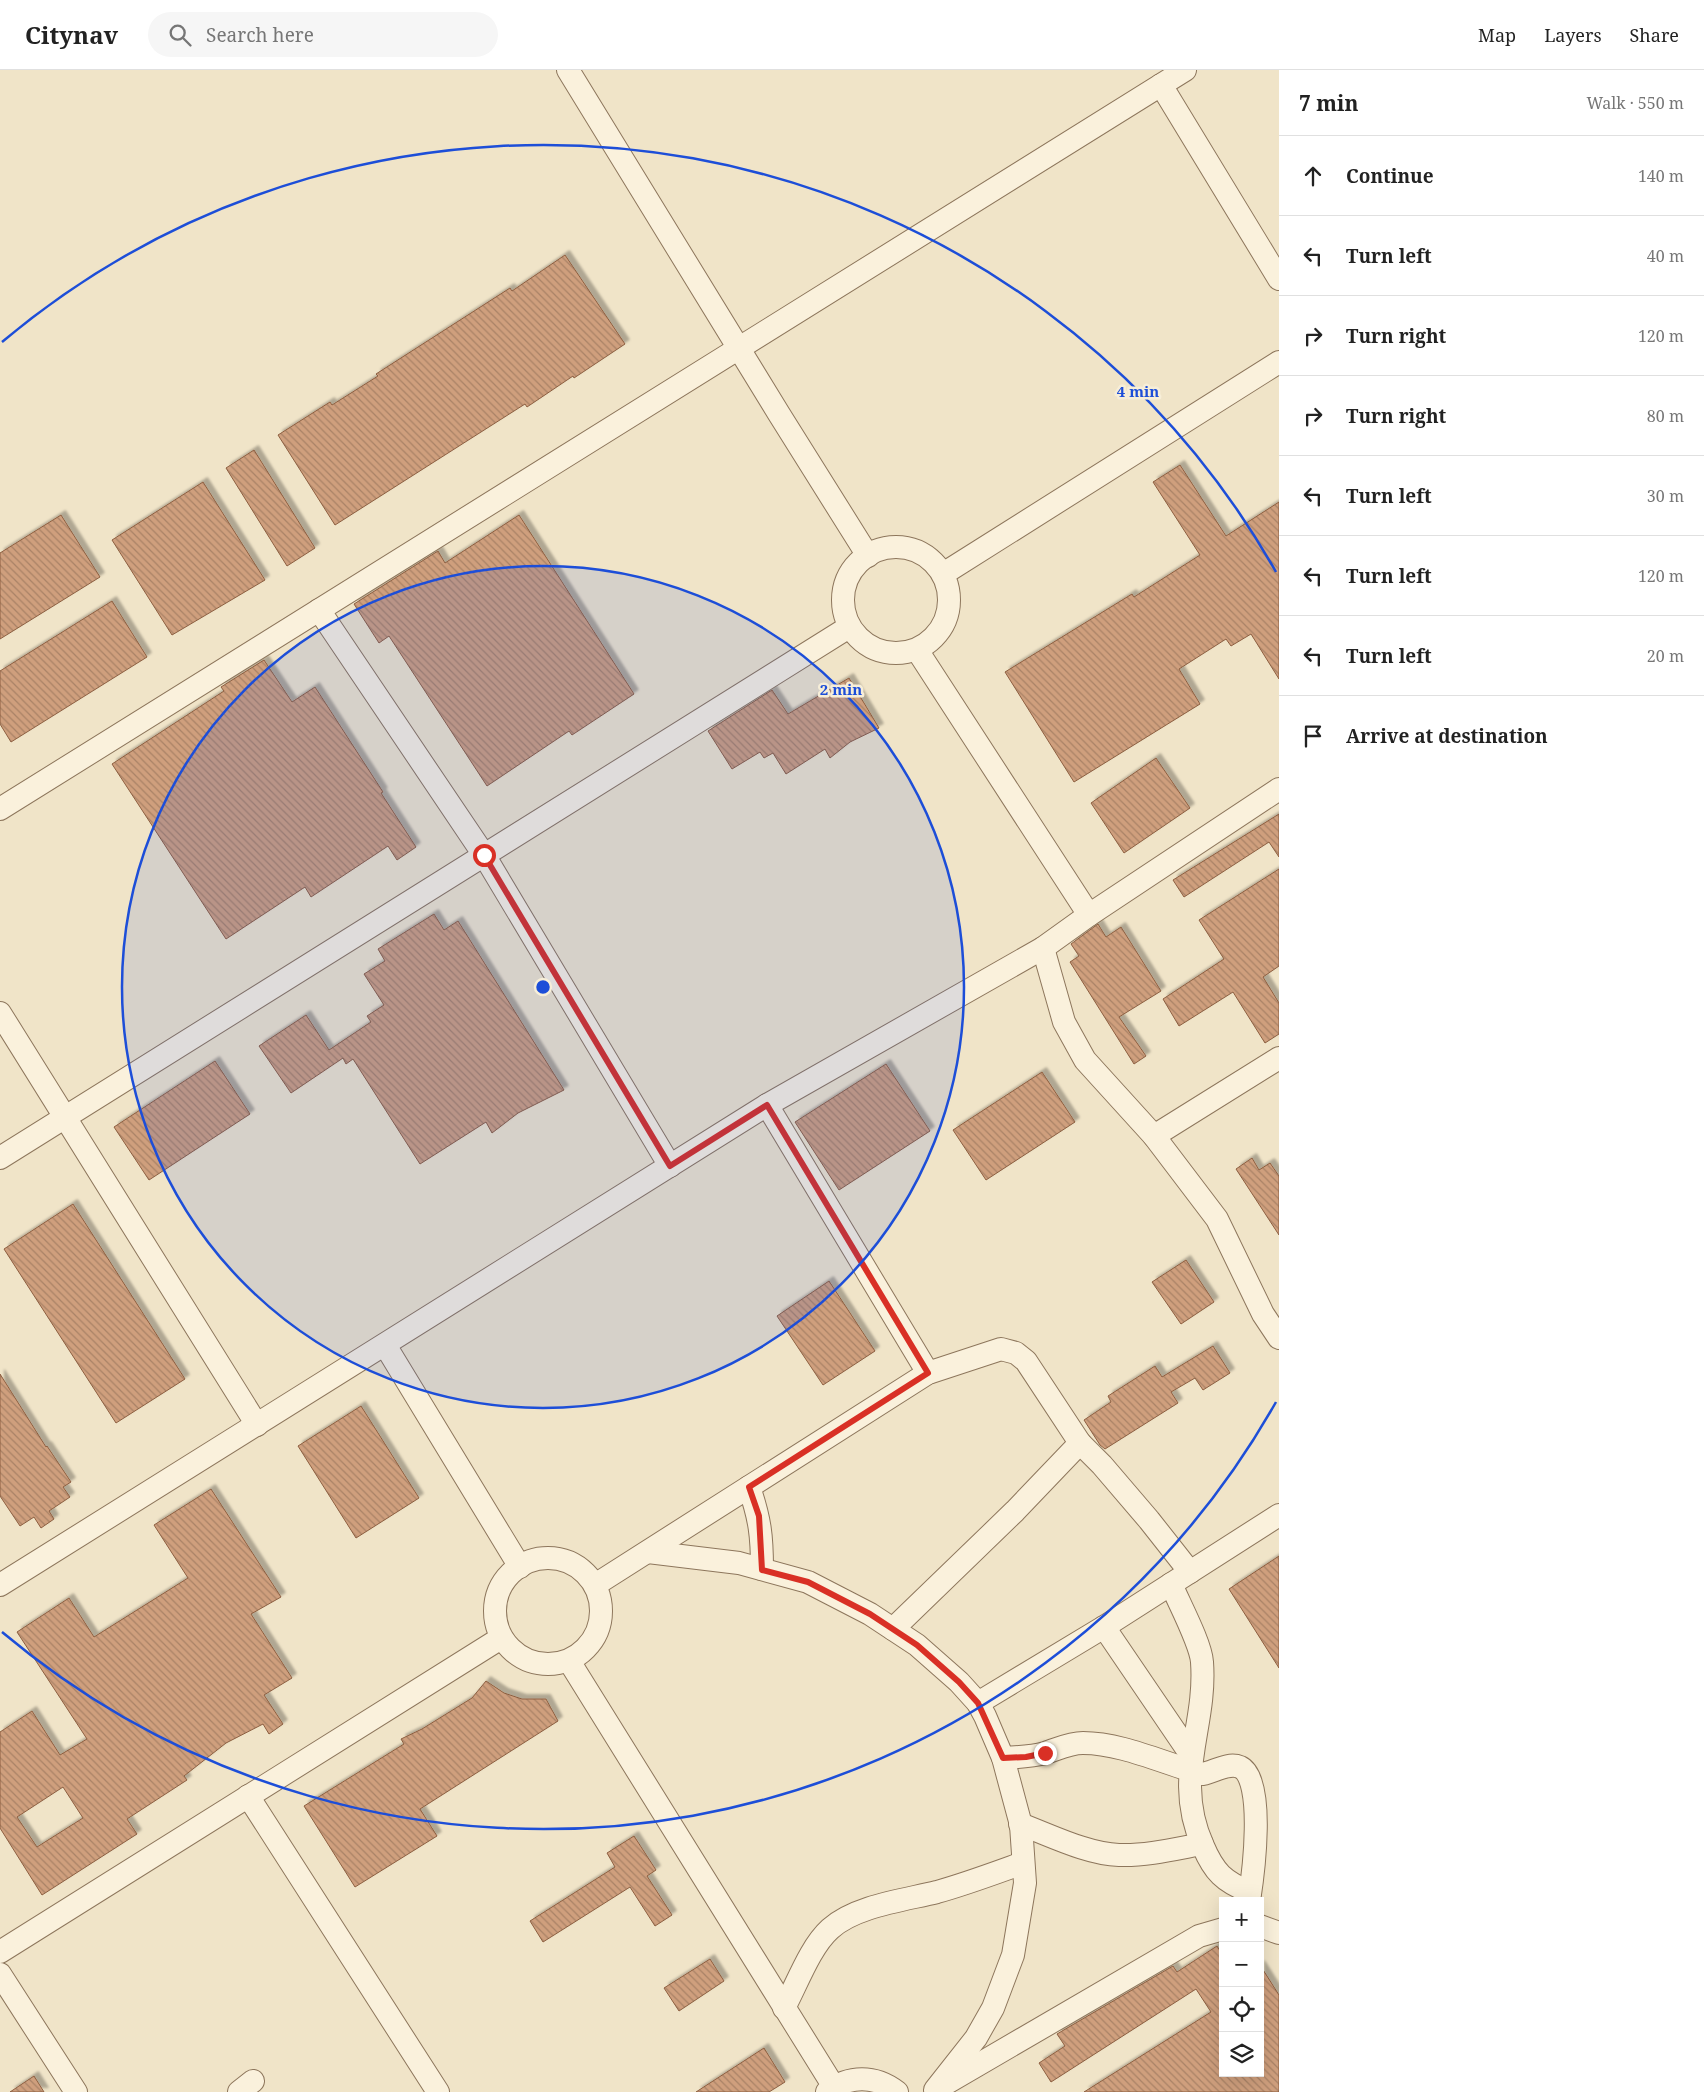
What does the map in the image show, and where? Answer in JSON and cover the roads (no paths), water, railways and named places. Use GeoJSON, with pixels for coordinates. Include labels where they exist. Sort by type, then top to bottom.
{"type":"FeatureCollection","features":[{"type":"Feature","properties":{"kind":"street"},"geometry":{"type":"LineString","coordinates":[[568,70],[868,556]]}},
{"type":"Feature","properties":{"kind":"street"},"geometry":{"type":"LineString","coordinates":[[0,809],[1185,70]]}},
{"type":"Feature","properties":{"kind":"street"},"geometry":{"type":"LineString","coordinates":[[1161,85],[1279,279]]}},
{"type":"Feature","properties":{"kind":"street"},"geometry":{"type":"LineString","coordinates":[[943,574],[1279,362]]}},
{"type":"Feature","properties":{"kind":"street"},"geometry":{"type":"LineString","coordinates":[[892,547],[914,550],[931,560],[943,574],[950,596],[946,618],[937,635],[917,650],[900,654],[881,652],[861,642],[849,627],[842,605],[845,583],[855,566],[868,556],[873,552],[892,547]]}},
{"type":"Feature","properties":{"kind":"street"},"geometry":{"type":"LineString","coordinates":[[319,610],[484,855],[670,1166]]}},
{"type":"Feature","properties":{"kind":"street"},"geometry":{"type":"LineString","coordinates":[[0,1158],[849,627]]}},
{"type":"Feature","properties":{"kind":"street"},"geometry":{"type":"LineString","coordinates":[[917,650],[1089,915]]}},
{"type":"Feature","properties":{"kind":"street"},"geometry":{"type":"LineString","coordinates":[[0,1585],[767,1105],[1043,948],[1089,915],[1279,789]]}},
{"type":"Feature","properties":{"kind":"street"},"geometry":{"type":"LineString","coordinates":[[1043,948],[1064,1022],[1085,1060],[1154,1136],[1217,1220],[1271,1309],[1279,1338]]}},
{"type":"Feature","properties":{"kind":"street"},"geometry":{"type":"LineString","coordinates":[[0,1013],[257,1425]]}},
{"type":"Feature","properties":{"kind":"street"},"geometry":{"type":"LineString","coordinates":[[1154,1136],[1279,1058]]}},
{"type":"Feature","properties":{"kind":"street"},"geometry":{"type":"LineString","coordinates":[[767,1105],[928,1373]]}},
{"type":"Feature","properties":{"kind":"street"},"geometry":{"type":"LineString","coordinates":[[385,1345],[520,1567]]}},
{"type":"Feature","properties":{"kind":"street"},"geometry":{"type":"LineString","coordinates":[[595,1585],[928,1373],[1001,1350],[1016,1353],[1026,1361],[1080,1443],[1102,1465],[1149,1520],[1181,1578],[1202,1659],[1203,1685],[1190,1763],[1192,1818],[1210,1861],[1223,1878],[1250,1896],[1256,1846],[1256,1818],[1249,1776],[1240,1767],[1233,1765],[1213,1773],[1203,1774],[1190,1763],[1104,1627]]}},
{"type":"Feature","properties":{"kind":"street"},"geometry":{"type":"LineString","coordinates":[[893,1629],[1015,1511],[1080,1443]]}},
{"type":"Feature","properties":{"kind":"street"},"geometry":{"type":"LineString","coordinates":[[749,1487],[759,1516],[762,1570]]}},
{"type":"Feature","properties":{"kind":"street"},"geometry":{"type":"LineString","coordinates":[[978,1703],[1104,1627],[1279,1515]]}},
{"type":"Feature","properties":{"kind":"street"},"geometry":{"type":"LineString","coordinates":[[648,1552],[740,1563],[808,1582],[870,1614],[917,1645],[959,1682],[978,1703],[1003,1758],[1020,1824],[1025,1883],[1013,1955],[993,2008],[976,2038],[934,2091]]}},
{"type":"Feature","properties":{"kind":"street"},"geometry":{"type":"LineString","coordinates":[[544,1558],[566,1561],[583,1570],[595,1585],[601,1607],[598,1629],[588,1646],[569,1661],[552,1665],[533,1663],[512,1652],[501,1638],[494,1616],[497,1594],[507,1577],[520,1567],[525,1563],[544,1558]]}},
{"type":"Feature","properties":{"kind":"street"},"geometry":{"type":"LineString","coordinates":[[0,1952],[501,1638]]}},
{"type":"Feature","properties":{"kind":"street"},"geometry":{"type":"LineString","coordinates":[[569,1661],[784,2008],[831,2090],[839,2083],[857,2078],[880,2081],[897,2092]]}},
{"type":"Feature","properties":{"kind":"street"},"geometry":{"type":"LineString","coordinates":[[1003,1758],[1026,1757],[1064,1746],[1083,1743],[1190,1763]]}},
{"type":"Feature","properties":{"kind":"street"},"geometry":{"type":"LineString","coordinates":[[248,1796],[438,2092]]}},
{"type":"Feature","properties":{"kind":"street"},"geometry":{"type":"LineString","coordinates":[[1020,1824],[1081,1847],[1117,1855],[1144,1854],[1202,1844]]}},
{"type":"Feature","properties":{"kind":"street"},"geometry":{"type":"LineString","coordinates":[[784,2008],[820,1940],[841,1921],[886,1904],[939,1891],[1023,1863]]}},
{"type":"Feature","properties":{"kind":"street"},"geometry":{"type":"LineString","coordinates":[[1264,1927],[1279,1933]]}},
{"type":"Feature","properties":{"kind":"street"},"geometry":{"type":"LineString","coordinates":[[934,2091],[1199,1936],[1219,1930]]}},
{"type":"Feature","properties":{"kind":"street"},"geometry":{"type":"LineString","coordinates":[[0,1974],[76,2092]]}}]}
